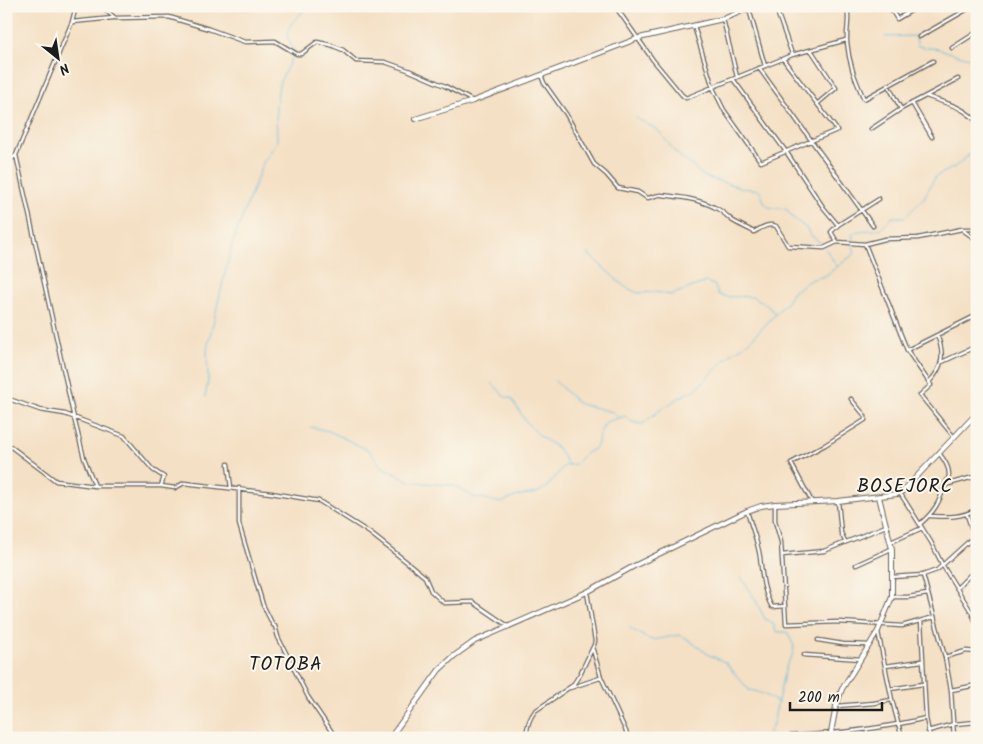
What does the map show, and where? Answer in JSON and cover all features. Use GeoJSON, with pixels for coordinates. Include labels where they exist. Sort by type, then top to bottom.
{"type":"FeatureCollection","features":[{"type":"Feature","properties":{"kind":"street"},"geometry":{"type":"LineString","coordinates":[[6,164],[16,155],[72,22],[76,6]]}},
{"type":"Feature","properties":{"kind":"street"},"geometry":{"type":"LineString","coordinates":[[101,6],[114,18]]}},
{"type":"Feature","properties":{"kind":"street"},"geometry":{"type":"LineString","coordinates":[[615,6],[653,60],[686,98],[792,55],[846,40]]}},
{"type":"Feature","properties":{"kind":"street"},"geometry":{"type":"LineString","coordinates":[[415,119],[473,101],[639,38],[723,19],[755,6]]}},
{"type":"Feature","properties":{"kind":"street"},"geometry":{"type":"LineString","coordinates":[[775,6],[792,55]]}},
{"type":"Feature","properties":{"kind":"street"},"geometry":{"type":"LineString","coordinates":[[847,6],[849,20],[846,40],[852,72],[864,99],[933,61]]}},
{"type":"Feature","properties":{"kind":"street"},"geometry":{"type":"LineString","coordinates":[[889,6],[897,19],[919,6]]}},
{"type":"Feature","properties":{"kind":"street"},"geometry":{"type":"LineString","coordinates":[[919,37],[973,6]]}},
{"type":"Feature","properties":{"kind":"street"},"geometry":{"type":"LineString","coordinates":[[748,9],[766,66]]}},
{"type":"Feature","properties":{"kind":"street"},"geometry":{"type":"LineString","coordinates":[[72,22],[114,18],[169,17],[244,42],[276,41],[297,54],[304,52],[308,47],[317,42],[343,50],[356,61],[386,62],[444,86],[473,101]]}},
{"type":"Feature","properties":{"kind":"street"},"geometry":{"type":"LineString","coordinates":[[723,19],[737,78]]}},
{"type":"Feature","properties":{"kind":"street"},"geometry":{"type":"LineString","coordinates":[[694,26],[713,88],[724,110],[761,162],[787,153],[837,130],[783,59]]}},
{"type":"Feature","properties":{"kind":"street"},"geometry":{"type":"LineString","coordinates":[[952,48],[977,32]]}},
{"type":"Feature","properties":{"kind":"street"},"geometry":{"type":"LineString","coordinates":[[811,50],[836,88],[817,104]]}},
{"type":"Feature","properties":{"kind":"street"},"geometry":{"type":"LineString","coordinates":[[760,68],[811,142],[873,226]]}},
{"type":"Feature","properties":{"kind":"street"},"geometry":{"type":"LineString","coordinates":[[541,74],[544,83],[566,114],[594,164],[618,188],[638,192],[647,198],[659,194],[668,196],[679,195],[688,200],[698,201],[716,208],[754,232],[766,226],[776,226],[788,246],[824,248],[838,242],[865,244],[885,239],[918,238],[977,229]]}},
{"type":"Feature","properties":{"kind":"street"},"geometry":{"type":"LineString","coordinates":[[871,129],[901,109],[958,78]]}},
{"type":"Feature","properties":{"kind":"street"},"geometry":{"type":"LineString","coordinates":[[733,79],[787,153],[823,207],[838,225]]}},
{"type":"Feature","properties":{"kind":"street"},"geometry":{"type":"LineString","coordinates":[[888,86],[901,109]]}},
{"type":"Feature","properties":{"kind":"street"},"geometry":{"type":"LineString","coordinates":[[926,96],[941,102],[951,103],[970,114],[977,122]]}},
{"type":"Feature","properties":{"kind":"street"},"geometry":{"type":"LineString","coordinates":[[912,103],[932,137]]}},
{"type":"Feature","properties":{"kind":"street"},"geometry":{"type":"LineString","coordinates":[[16,155],[74,418],[84,458],[95,486]]}},
{"type":"Feature","properties":{"kind":"street"},"geometry":{"type":"LineString","coordinates":[[838,242],[831,232],[838,225],[879,199]]}},
{"type":"Feature","properties":{"kind":"street"},"geometry":{"type":"LineString","coordinates":[[962,230],[977,240]]}},
{"type":"Feature","properties":{"kind":"street"},"geometry":{"type":"LineString","coordinates":[[865,244],[907,350],[931,385],[920,396],[954,437]]}},
{"type":"Feature","properties":{"kind":"street"},"geometry":{"type":"LineString","coordinates":[[907,350],[977,315]]}},
{"type":"Feature","properties":{"kind":"street"},"geometry":{"type":"LineString","coordinates":[[929,382],[936,375],[942,362],[942,347],[937,335]]}},
{"type":"Feature","properties":{"kind":"street"},"geometry":{"type":"LineString","coordinates":[[942,362],[977,346]]}},
{"type":"Feature","properties":{"kind":"street"},"geometry":{"type":"LineString","coordinates":[[6,398],[40,410],[65,414],[124,436],[153,470],[164,477],[161,486]]}},
{"type":"Feature","properties":{"kind":"street"},"geometry":{"type":"LineString","coordinates":[[812,502],[791,463],[825,445],[865,420],[865,416],[850,399]]}},
{"type":"Feature","properties":{"kind":"street"},"geometry":{"type":"LineString","coordinates":[[390,738],[439,670],[475,641],[587,592],[636,565],[761,506],[838,501],[900,493],[977,413]]}},
{"type":"Feature","properties":{"kind":"street"},"geometry":{"type":"LineString","coordinates":[[972,418],[977,426]]}},
{"type":"Feature","properties":{"kind":"street"},"geometry":{"type":"LineString","coordinates":[[6,442],[56,481],[95,486],[161,486],[175,488],[184,483],[239,488],[319,501],[370,533],[408,563],[425,578],[431,591],[444,603],[473,602],[508,626]]}},
{"type":"Feature","properties":{"kind":"street"},"geometry":{"type":"LineString","coordinates":[[920,524],[930,516],[941,499],[950,472],[939,453]]}},
{"type":"Feature","properties":{"kind":"street"},"geometry":{"type":"LineString","coordinates":[[228,464],[232,488]]}},
{"type":"Feature","properties":{"kind":"street"},"geometry":{"type":"LineString","coordinates":[[945,485],[977,476]]}},
{"type":"Feature","properties":{"kind":"street"},"geometry":{"type":"LineString","coordinates":[[239,488],[239,524],[264,605],[308,697],[336,738]]}},
{"type":"Feature","properties":{"kind":"street"},"geometry":{"type":"LineString","coordinates":[[900,493],[920,524],[976,623]]}},
{"type":"Feature","properties":{"kind":"street"},"geometry":{"type":"LineString","coordinates":[[830,736],[836,706],[842,689],[878,631],[892,597],[892,549],[880,497]]}},
{"type":"Feature","properties":{"kind":"street"},"geometry":{"type":"LineString","coordinates":[[838,501],[841,533],[845,540]]}},
{"type":"Feature","properties":{"kind":"street"},"geometry":{"type":"LineString","coordinates":[[774,504],[775,521],[781,542],[786,624],[839,622],[902,626],[934,617]]}},
{"type":"Feature","properties":{"kind":"street"},"geometry":{"type":"LineString","coordinates":[[930,516],[949,518],[967,514],[977,509]]}},
{"type":"Feature","properties":{"kind":"street"},"geometry":{"type":"LineString","coordinates":[[747,511],[760,556],[761,575],[767,599],[772,607],[785,606]]}},
{"type":"Feature","properties":{"kind":"street"},"geometry":{"type":"LineString","coordinates":[[892,577],[923,575],[943,566],[975,535],[967,514]]}},
{"type":"Feature","properties":{"kind":"street"},"geometry":{"type":"LineString","coordinates":[[782,555],[824,550],[845,540],[887,525]]}},
{"type":"Feature","properties":{"kind":"street"},"geometry":{"type":"LineString","coordinates":[[891,542],[922,528]]}},
{"type":"Feature","properties":{"kind":"street"},"geometry":{"type":"LineString","coordinates":[[856,565],[892,549]]}},
{"type":"Feature","properties":{"kind":"street"},"geometry":{"type":"LineString","coordinates":[[956,589],[977,568]]}},
{"type":"Feature","properties":{"kind":"street"},"geometry":{"type":"LineString","coordinates":[[923,575],[945,657],[951,690],[954,738]]}},
{"type":"Feature","properties":{"kind":"street"},"geometry":{"type":"LineString","coordinates":[[569,689],[580,674],[595,641],[587,592]]}},
{"type":"Feature","properties":{"kind":"street"},"geometry":{"type":"LineString","coordinates":[[892,597],[928,594]]}},
{"type":"Feature","properties":{"kind":"street"},"geometry":{"type":"LineString","coordinates":[[921,621],[923,684],[930,738]]}},
{"type":"Feature","properties":{"kind":"street"},"geometry":{"type":"LineString","coordinates":[[878,631],[902,738]]}},
{"type":"Feature","properties":{"kind":"street"},"geometry":{"type":"LineString","coordinates":[[818,640],[843,644],[870,645]]}},
{"type":"Feature","properties":{"kind":"street"},"geometry":{"type":"LineString","coordinates":[[592,648],[601,677],[629,738]]}},
{"type":"Feature","properties":{"kind":"street"},"geometry":{"type":"LineString","coordinates":[[945,657],[966,651],[977,652]]}},
{"type":"Feature","properties":{"kind":"street"},"geometry":{"type":"LineString","coordinates":[[804,655],[861,659]]}},
{"type":"Feature","properties":{"kind":"street"},"geometry":{"type":"LineString","coordinates":[[885,666],[922,661]]}},
{"type":"Feature","properties":{"kind":"street"},"geometry":{"type":"LineString","coordinates":[[527,738],[526,732],[535,711],[569,689],[601,677]]}},
{"type":"Feature","properties":{"kind":"street"},"geometry":{"type":"LineString","coordinates":[[890,689],[923,684]]}},
{"type":"Feature","properties":{"kind":"street"},"geometry":{"type":"LineString","coordinates":[[951,690],[977,685]]}},
{"type":"Feature","properties":{"kind":"street"},"geometry":{"type":"LineString","coordinates":[[836,706],[874,704],[892,700]]}},
{"type":"Feature","properties":{"kind":"street"},"geometry":{"type":"LineString","coordinates":[[790,736],[830,736],[899,725],[926,718]]}},
{"type":"Feature","properties":{"kind":"street"},"geometry":{"type":"LineString","coordinates":[[928,730],[954,724],[977,722]]}},
{"type":"Feature","properties":{"kind":"street"},"geometry":{"type":"LineString","coordinates":[[867,729],[868,738]]}},
{"type":"Feature","properties":{"kind":"waterway"},"geometry":{"type":"LineString","coordinates":[[205,397],[208,382],[207,349],[232,244],[263,163],[277,142],[276,106],[279,84],[294,53],[288,39],[288,29],[309,6]]}},
{"type":"Feature","properties":{"kind":"waterway"},"geometry":{"type":"LineString","coordinates":[[885,37],[915,36],[918,46],[939,49],[977,60]]}},
{"type":"Feature","properties":{"kind":"waterway"},"geometry":{"type":"LineString","coordinates":[[636,118],[658,130],[675,152],[705,177],[743,188],[759,190],[767,206],[786,209],[793,218],[807,229],[809,234],[823,245],[837,266]]}},
{"type":"Feature","properties":{"kind":"waterway"},"geometry":{"type":"LineString","coordinates":[[311,427],[329,431],[370,451],[381,466],[409,481],[453,485],[475,498],[501,503],[517,496],[537,493],[547,487],[564,466],[575,464],[585,454],[595,448],[598,444],[599,434],[606,422],[625,416],[632,422],[642,424],[663,408],[695,390],[730,355],[749,342],[787,302],[793,292],[810,280],[825,276],[854,254],[853,233],[879,229],[892,217],[905,217],[924,198],[935,177],[956,166],[971,153],[977,141]]}},
{"type":"Feature","properties":{"kind":"waterway"},"geometry":{"type":"LineString","coordinates":[[587,253],[625,287],[638,293],[656,292],[671,295],[706,282],[714,285],[719,295],[755,298],[775,313]]}},
{"type":"Feature","properties":{"kind":"waterway"},"geometry":{"type":"LineString","coordinates":[[555,381],[579,404],[613,412],[618,417]]}},
{"type":"Feature","properties":{"kind":"waterway"},"geometry":{"type":"LineString","coordinates":[[492,383],[505,397],[511,398],[527,423],[542,438],[558,448],[568,465]]}},
{"type":"Feature","properties":{"kind":"waterway"},"geometry":{"type":"LineString","coordinates":[[740,576],[765,619],[773,623],[775,630],[787,632],[794,646],[793,654],[787,664],[783,678],[773,724],[766,738]]}},
{"type":"Feature","properties":{"kind":"waterway"},"geometry":{"type":"LineString","coordinates":[[630,628],[653,640],[679,635],[686,638],[709,655],[725,662],[749,690],[764,695],[778,703]]}},
{"type":"Feature","properties":{"kind":"district","name":"BOSEJORC"},"geometry":{"type":"Point","coordinates":[905,485]}},
{"type":"Feature","properties":{"kind":"district","name":"TOTOBA"},"geometry":{"type":"Point","coordinates":[286,663]}}]}
